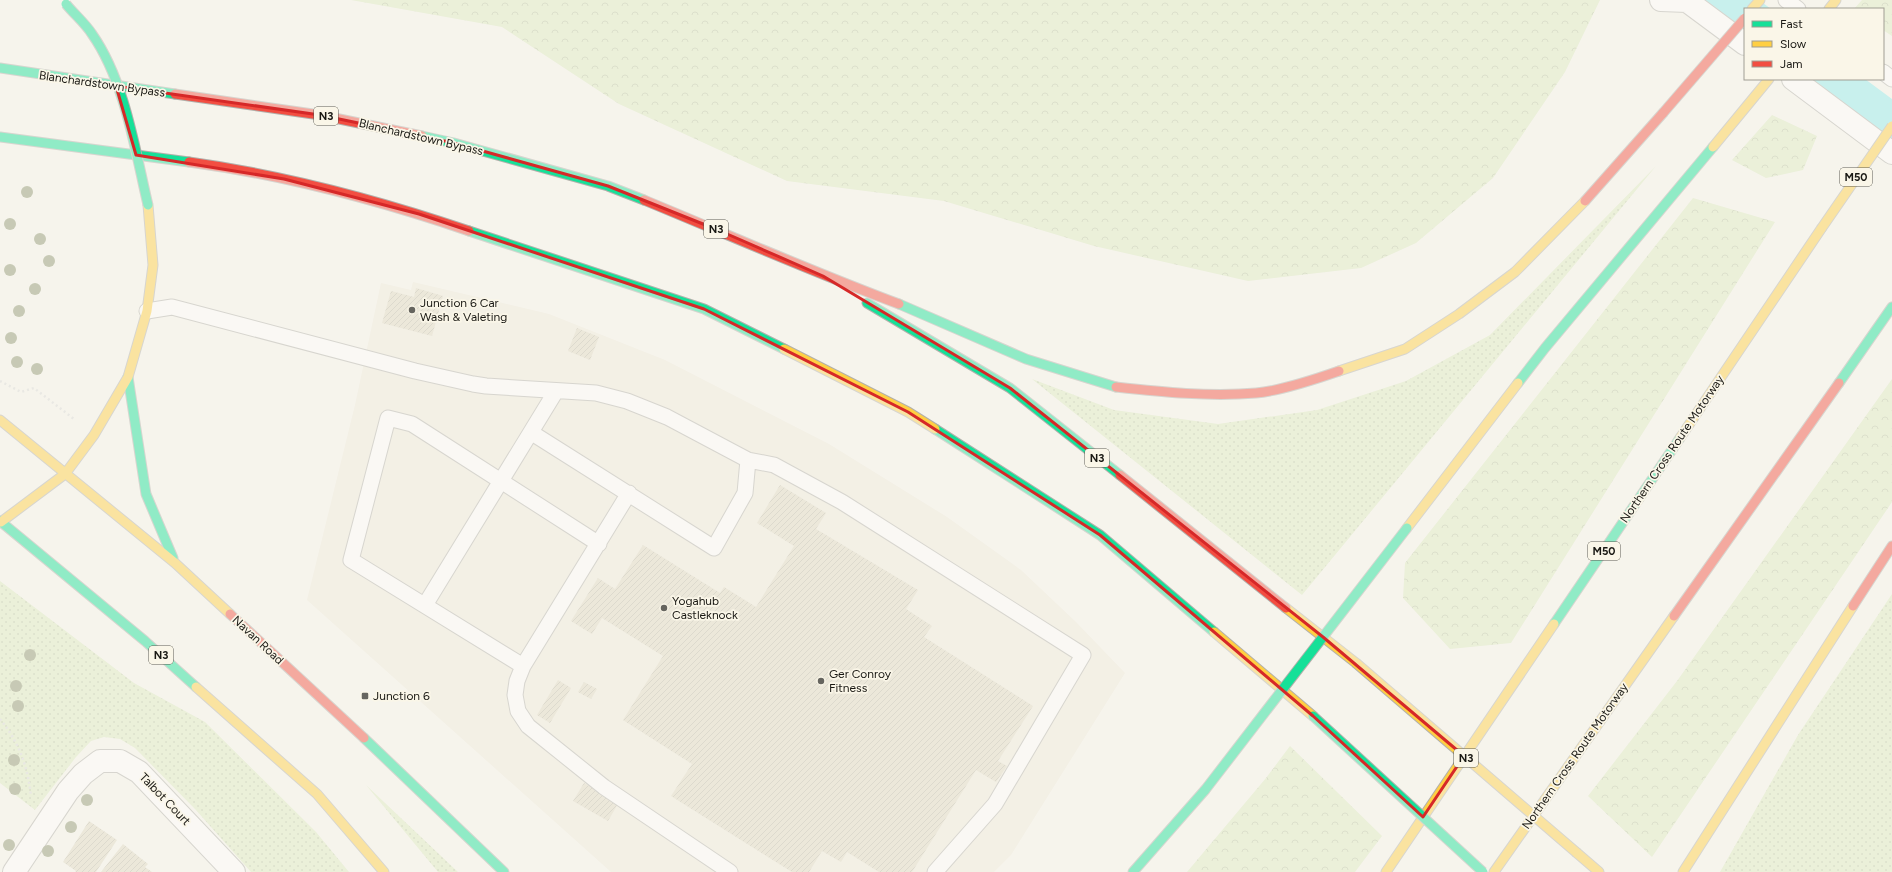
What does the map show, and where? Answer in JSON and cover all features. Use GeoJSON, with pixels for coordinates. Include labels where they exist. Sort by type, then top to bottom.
{"type":"FeatureCollection","features":[{"type":"Feature","properties":{"kind":"main road"},"geometry":{"type":"LineString","coordinates":[[1753,8],[1760,0]]}},
{"type":"Feature","properties":{"kind":"main road"},"geometry":{"type":"LineString","coordinates":[[1830,8],[1836,0]]}},
{"type":"Feature","properties":{"kind":"main road"},"geometry":{"type":"LineString","coordinates":[[1,522],[65,474],[94,435],[128,376],[147,311],[153,265],[148,205],[129,125],[109,64],[92,34],[63,2]]}},
{"type":"Feature","properties":{"kind":"main road"},"geometry":{"type":"LineString","coordinates":[[823,276],[925,314],[1026,359],[1116,387],[1190,393],[1257,393],[1316,379],[1405,349],[1459,314],[1515,272],[1586,200],[1744,19]]}},
{"type":"Feature","properties":{"kind":"main road","name":"Blanchardstown Bypass"},"geometry":{"type":"LineString","coordinates":[[0,68],[320,115],[454,143],[608,186],[718,230],[823,276]]}},
{"type":"Feature","properties":{"kind":"main road"},"geometry":{"type":"LineString","coordinates":[[1134,872],[1205,790],[1545,348],[1768,80]]}},
{"type":"Feature","properties":{"kind":"main road","name":"Northern Cross Route Motorway"},"geometry":{"type":"LineString","coordinates":[[1386,872],[1892,126]]}},
{"type":"Feature","properties":{"kind":"main road"},"geometry":{"type":"LineString","coordinates":[[0,137],[193,163],[284,179],[419,214],[704,309],[908,412],[1100,535],[1313,716],[1483,872]]}},
{"type":"Feature","properties":{"kind":"main road","name":"N3"},"geometry":{"type":"LineString","coordinates":[[823,276],[1010,388],[1356,663],[1599,872]]}},
{"type":"Feature","properties":{"kind":"main road","name":"Northern Cross Route Motorway"},"geometry":{"type":"LineString","coordinates":[[1494,872],[1892,307]]}},
{"type":"Feature","properties":{"kind":"main road"},"geometry":{"type":"LineString","coordinates":[[128,376],[146,494],[175,563]]}},
{"type":"Feature","properties":{"kind":"main road","name":"Navan Road"},"geometry":{"type":"LineString","coordinates":[[0,420],[175,563],[352,727],[504,872]]}},
{"type":"Feature","properties":{"kind":"main road","name":"N3"},"geometry":{"type":"LineString","coordinates":[[1,522],[145,641],[317,794],[384,872]]}},
{"type":"Feature","properties":{"kind":"main road"},"geometry":{"type":"LineString","coordinates":[[1683,872],[1720,817],[1892,546]]}},
{"type":"Feature","properties":{"kind":"street"},"geometry":{"type":"LineString","coordinates":[[1661,0],[1687,1],[1744,43]]}},
{"type":"Feature","properties":{"kind":"street"},"geometry":{"type":"LineString","coordinates":[[1794,80],[1892,153]]}},
{"type":"Feature","properties":{"kind":"street","name":"Talbot Court"},"geometry":{"type":"LineString","coordinates":[[14,872],[68,791],[83,774],[100,761],[120,761],[139,772],[234,872]]}},
{"type":"Feature","properties":{"kind":"lane"},"geometry":{"type":"LineString","coordinates":[[1786,0],[1797,8]]}},
{"type":"Feature","properties":{"kind":"lane"},"geometry":{"type":"LineString","coordinates":[[1884,73],[1892,79]]}},
{"type":"Feature","properties":{"kind":"lane"},"geometry":{"type":"LineString","coordinates":[[147,311],[172,307],[415,371],[486,386],[596,393],[628,401],[668,417],[748,460],[774,465],[842,502],[1083,655],[996,804],[935,872]]}},
{"type":"Feature","properties":{"kind":"lane"},"geometry":{"type":"LineString","coordinates":[[425,605],[500,481],[532,433],[556,391]]}},
{"type":"Feature","properties":{"kind":"lane"},"geometry":{"type":"LineString","coordinates":[[523,666],[351,560],[388,418],[412,424],[599,544]]}},
{"type":"Feature","properties":{"kind":"lane"},"geometry":{"type":"LineString","coordinates":[[532,433],[714,548],[745,493],[748,460]]}},
{"type":"Feature","properties":{"kind":"lane"},"geometry":{"type":"LineString","coordinates":[[629,493],[523,666],[517,680],[515,695],[518,711],[528,726],[604,787],[730,872]]}},
{"type":"Feature","properties":{"kind":"path"},"geometry":{"type":"LineString","coordinates":[[0,719],[15,740],[24,758],[30,786],[36,839]]}},
{"type":"Feature","properties":{"kind":"highlighted area"},"geometry":{"type":"Polygon","coordinates":[[[116,86],[320,115],[454,143],[608,186],[718,230],[823,276],[1010,388],[1323,637],[1464,756],[1423,817],[1313,716],[1100,535],[908,412],[704,309],[419,214],[284,179],[136,155],[116,86]]]}},
{"type":"Feature","properties":{"kind":"shaded area"},"geometry":{"type":"Polygon","coordinates":[[[413,282],[549,314],[665,360],[829,444],[947,517],[1021,570],[1076,622],[1125,673],[1011,855],[994,872],[611,872],[307,600],[355,405],[381,283],[411,290],[413,282]]]}},
{"type":"Feature","properties":{"kind":"green space"},"geometry":{"type":"Polygon","coordinates":[[[351,0],[1600,0],[1565,72],[1493,178],[1416,243],[1361,268],[1248,281],[1094,246],[944,201],[787,181],[619,104],[502,27],[351,0]]]}},
{"type":"Feature","properties":{"kind":"green space"},"geometry":{"type":"Polygon","coordinates":[[[1862,0],[1892,0],[1892,36],[1884,31],[1884,8],[1855,8],[1862,0]]]}},
{"type":"Feature","properties":{"kind":"green space"},"geometry":{"type":"Polygon","coordinates":[[[1772,115],[1817,136],[1803,170],[1766,178],[1732,160],[1772,115]]]}},
{"type":"Feature","properties":{"kind":"green space"},"geometry":{"type":"Polygon","coordinates":[[[1656,166],[1302,595],[1032,379],[1114,410],[1218,424],[1317,410],[1406,381],[1490,335],[1656,166]]]}},
{"type":"Feature","properties":{"kind":"green space"},"geometry":{"type":"Polygon","coordinates":[[[1693,198],[1775,222],[1511,643],[1450,649],[1403,598],[1405,563],[1693,198]]]}},
{"type":"Feature","properties":{"kind":"green space"},"geometry":{"type":"Polygon","coordinates":[[[1892,379],[1892,502],[1652,857],[1588,796],[1677,681],[1892,379]]]}},
{"type":"Feature","properties":{"kind":"green space"},"geometry":{"type":"Polygon","coordinates":[[[0,581],[134,683],[205,722],[316,832],[349,872],[251,872],[195,809],[135,748],[120,739],[104,737],[91,741],[76,757],[35,810],[0,783],[0,581]]]}},
{"type":"Feature","properties":{"kind":"green space"},"geometry":{"type":"Polygon","coordinates":[[[1892,594],[1892,872],[1720,872],[1798,735],[1892,594]]]}},
{"type":"Feature","properties":{"kind":"green space"},"geometry":{"type":"Polygon","coordinates":[[[1290,746],[1382,836],[1355,872],[1187,872],[1266,778],[1290,746]]]}},
{"type":"Feature","properties":{"kind":"green space"},"geometry":{"type":"Polygon","coordinates":[[[366,785],[458,872],[438,872],[366,785]]]}},
{"type":"Feature","properties":{"kind":"water"},"geometry":{"type":"Polygon","coordinates":[[[1705,0],[1759,0],[1770,8],[1744,8],[1744,29],[1705,0]]]}},
{"type":"Feature","properties":{"kind":"water"},"geometry":{"type":"Polygon","coordinates":[[[1810,80],[1866,80],[1892,99],[1892,141],[1810,80]]]}},
{"type":"Feature","properties":{"kind":"building","name":"Junction 6 Car Wash & Valeting"},"geometry":{"type":"Polygon","coordinates":[[[416,288],[443,296],[432,336],[382,323],[391,291],[414,297],[416,288]]]}},
{"type":"Feature","properties":{"kind":"building"},"geometry":{"type":"Polygon","coordinates":[[[577,328],[599,337],[590,360],[568,351],[577,328]]]}},
{"type":"Feature","properties":{"kind":"building","name":"Ger Conroy Fitness"},"geometry":{"type":"Polygon","coordinates":[[[780,485],[826,513],[816,529],[918,590],[906,609],[932,626],[924,637],[1033,706],[998,761],[1007,766],[996,782],[976,770],[912,872],[879,872],[847,852],[841,862],[822,851],[809,872],[792,872],[671,796],[692,764],[623,720],[663,656],[602,618],[592,634],[571,621],[598,578],[615,589],[643,545],[720,593],[724,587],[756,607],[794,546],[757,523],[780,485]]]}},
{"type":"Feature","properties":{"kind":"building"},"geometry":{"type":"Polygon","coordinates":[[[558,680],[571,688],[550,723],[537,715],[558,680]]]}},
{"type":"Feature","properties":{"kind":"building"},"geometry":{"type":"Polygon","coordinates":[[[584,682],[597,689],[591,699],[578,692],[584,682]]]}},
{"type":"Feature","properties":{"kind":"building"},"geometry":{"type":"Polygon","coordinates":[[[584,783],[619,802],[608,821],[573,801],[584,783]]]}},
{"type":"Feature","properties":{"kind":"building"},"geometry":{"type":"Polygon","coordinates":[[[89,821],[117,840],[96,872],[75,872],[76,871],[63,862],[89,821]]]}},
{"type":"Feature","properties":{"kind":"building"},"geometry":{"type":"Polygon","coordinates":[[[123,844],[148,864],[145,867],[152,872],[101,872],[123,844]]]}},
{"type":"Feature","properties":{"kind":"traffic: fast"},"geometry":{"type":"LineString","coordinates":[[66,4],[92,34],[113,73],[128,116],[148,205]]}},
{"type":"Feature","properties":{"kind":"traffic: fast"},"geometry":{"type":"LineString","coordinates":[[0,68],[175,94]]}},
{"type":"Feature","properties":{"kind":"traffic: fast"},"geometry":{"type":"LineString","coordinates":[[422,136],[454,143],[608,186],[644,200]]}},
{"type":"Feature","properties":{"kind":"traffic: fast"},"geometry":{"type":"LineString","coordinates":[[0,137],[189,162]]}},
{"type":"Feature","properties":{"kind":"traffic: fast"},"geometry":{"type":"LineString","coordinates":[[1518,383],[1545,348],[1713,147]]}},
{"type":"Feature","properties":{"kind":"traffic: fast"},"geometry":{"type":"LineString","coordinates":[[469,231],[704,309],[784,349]]}},
{"type":"Feature","properties":{"kind":"traffic: fast"},"geometry":{"type":"LineString","coordinates":[[867,303],[1010,388],[1120,475]]}},
{"type":"Feature","properties":{"kind":"traffic: fast"},"geometry":{"type":"LineString","coordinates":[[899,304],[1026,359],[1116,387]]}},
{"type":"Feature","properties":{"kind":"traffic: fast"},"geometry":{"type":"LineString","coordinates":[[1839,383],[1892,307]]}},
{"type":"Feature","properties":{"kind":"traffic: fast"},"geometry":{"type":"LineString","coordinates":[[128,377],[146,494],[173,558]]}},
{"type":"Feature","properties":{"kind":"traffic: fast"},"geometry":{"type":"LineString","coordinates":[[935,429],[1100,535],[1214,632]]}},
{"type":"Feature","properties":{"kind":"traffic: fast"},"geometry":{"type":"LineString","coordinates":[[1554,624],[1680,438]]}},
{"type":"Feature","properties":{"kind":"traffic: fast"},"geometry":{"type":"LineString","coordinates":[[0,521],[145,641],[196,687]]}},
{"type":"Feature","properties":{"kind":"traffic: fast"},"geometry":{"type":"LineString","coordinates":[[1205,790],[1407,528]]}},
{"type":"Feature","properties":{"kind":"traffic: fast"},"geometry":{"type":"LineString","coordinates":[[1313,716],[1483,872]]}},
{"type":"Feature","properties":{"kind":"traffic: fast"},"geometry":{"type":"LineString","coordinates":[[364,738],[504,872]]}},
{"type":"Feature","properties":{"kind":"traffic: fast"},"geometry":{"type":"LineString","coordinates":[[1133,872],[1205,790]]}},
{"type":"Feature","properties":{"kind":"traffic: slow"},"geometry":{"type":"LineString","coordinates":[[1753,8],[1760,0]]}},
{"type":"Feature","properties":{"kind":"traffic: slow"},"geometry":{"type":"LineString","coordinates":[[1830,8],[1836,0]]}},
{"type":"Feature","properties":{"kind":"traffic: slow"},"geometry":{"type":"LineString","coordinates":[[1713,147],[1768,80]]}},
{"type":"Feature","properties":{"kind":"traffic: slow"},"geometry":{"type":"LineString","coordinates":[[1821,229],[1892,126]]}},
{"type":"Feature","properties":{"kind":"traffic: slow"},"geometry":{"type":"LineString","coordinates":[[1339,371],[1405,349],[1459,314],[1515,272],[1585,201]]}},
{"type":"Feature","properties":{"kind":"traffic: slow"},"geometry":{"type":"LineString","coordinates":[[1,522],[65,474],[94,435],[128,377],[147,311],[153,265],[148,205]]}},
{"type":"Feature","properties":{"kind":"traffic: slow"},"geometry":{"type":"LineString","coordinates":[[1680,438],[1821,229]]}},
{"type":"Feature","properties":{"kind":"traffic: slow"},"geometry":{"type":"LineString","coordinates":[[784,349],[908,412],[935,429]]}},
{"type":"Feature","properties":{"kind":"traffic: slow"},"geometry":{"type":"LineString","coordinates":[[1407,528],[1518,383]]}},
{"type":"Feature","properties":{"kind":"traffic: slow"},"geometry":{"type":"LineString","coordinates":[[0,420],[175,563],[230,614]]}},
{"type":"Feature","properties":{"kind":"traffic: slow"},"geometry":{"type":"LineString","coordinates":[[1683,872],[1853,606]]}},
{"type":"Feature","properties":{"kind":"traffic: slow"},"geometry":{"type":"LineString","coordinates":[[1286,608],[1356,663]]}},
{"type":"Feature","properties":{"kind":"traffic: slow"},"geometry":{"type":"LineString","coordinates":[[1494,872],[1674,616]]}},
{"type":"Feature","properties":{"kind":"traffic: slow"},"geometry":{"type":"LineString","coordinates":[[1386,872],[1554,624]]}},
{"type":"Feature","properties":{"kind":"traffic: slow"},"geometry":{"type":"LineString","coordinates":[[1214,632],[1313,716]]}},
{"type":"Feature","properties":{"kind":"traffic: slow"},"geometry":{"type":"LineString","coordinates":[[1356,663],[1577,853]]}},
{"type":"Feature","properties":{"kind":"traffic: slow"},"geometry":{"type":"LineString","coordinates":[[196,687],[317,794],[384,872]]}},
{"type":"Feature","properties":{"kind":"traffic: slow"},"geometry":{"type":"LineString","coordinates":[[1577,853],[1599,872]]}},
{"type":"Feature","properties":{"kind":"traffic: jam"},"geometry":{"type":"LineString","coordinates":[[1663,113],[1744,19]]}},
{"type":"Feature","properties":{"kind":"traffic: jam"},"geometry":{"type":"LineString","coordinates":[[175,94],[320,115],[422,136]]}},
{"type":"Feature","properties":{"kind":"traffic: jam"},"geometry":{"type":"LineString","coordinates":[[1585,201],[1663,113]]}},
{"type":"Feature","properties":{"kind":"traffic: jam"},"geometry":{"type":"LineString","coordinates":[[189,162],[225,167],[295,181],[400,209],[469,231]]}},
{"type":"Feature","properties":{"kind":"traffic: jam"},"geometry":{"type":"LineString","coordinates":[[644,200],[899,304]]}},
{"type":"Feature","properties":{"kind":"traffic: jam"},"geometry":{"type":"LineString","coordinates":[[1116,387],[1204,394],[1256,393],[1287,387],[1339,371]]}},
{"type":"Feature","properties":{"kind":"traffic: jam"},"geometry":{"type":"LineString","coordinates":[[1674,616],[1839,383]]}},
{"type":"Feature","properties":{"kind":"traffic: jam"},"geometry":{"type":"LineString","coordinates":[[1120,475],[1286,608]]}},
{"type":"Feature","properties":{"kind":"traffic: jam"},"geometry":{"type":"LineString","coordinates":[[1853,606],[1892,546]]}},
{"type":"Feature","properties":{"kind":"traffic: jam"},"geometry":{"type":"LineString","coordinates":[[230,614],[364,738]]}},
{"type":"Feature","properties":{"kind":"place","name":"Junction 6 Car Wash & Valeting"},"geometry":{"type":"Point","coordinates":[412,310]}},
{"type":"Feature","properties":{"kind":"place","name":"Yogahub Castleknock"},"geometry":{"type":"Point","coordinates":[664,608]}},
{"type":"Feature","properties":{"kind":"place","name":"Ger Conroy Fitness"},"geometry":{"type":"Point","coordinates":[821,681]}},
{"type":"Feature","properties":{"kind":"place","name":"Junction 6"},"geometry":{"type":"Point","coordinates":[365,696]}}]}
